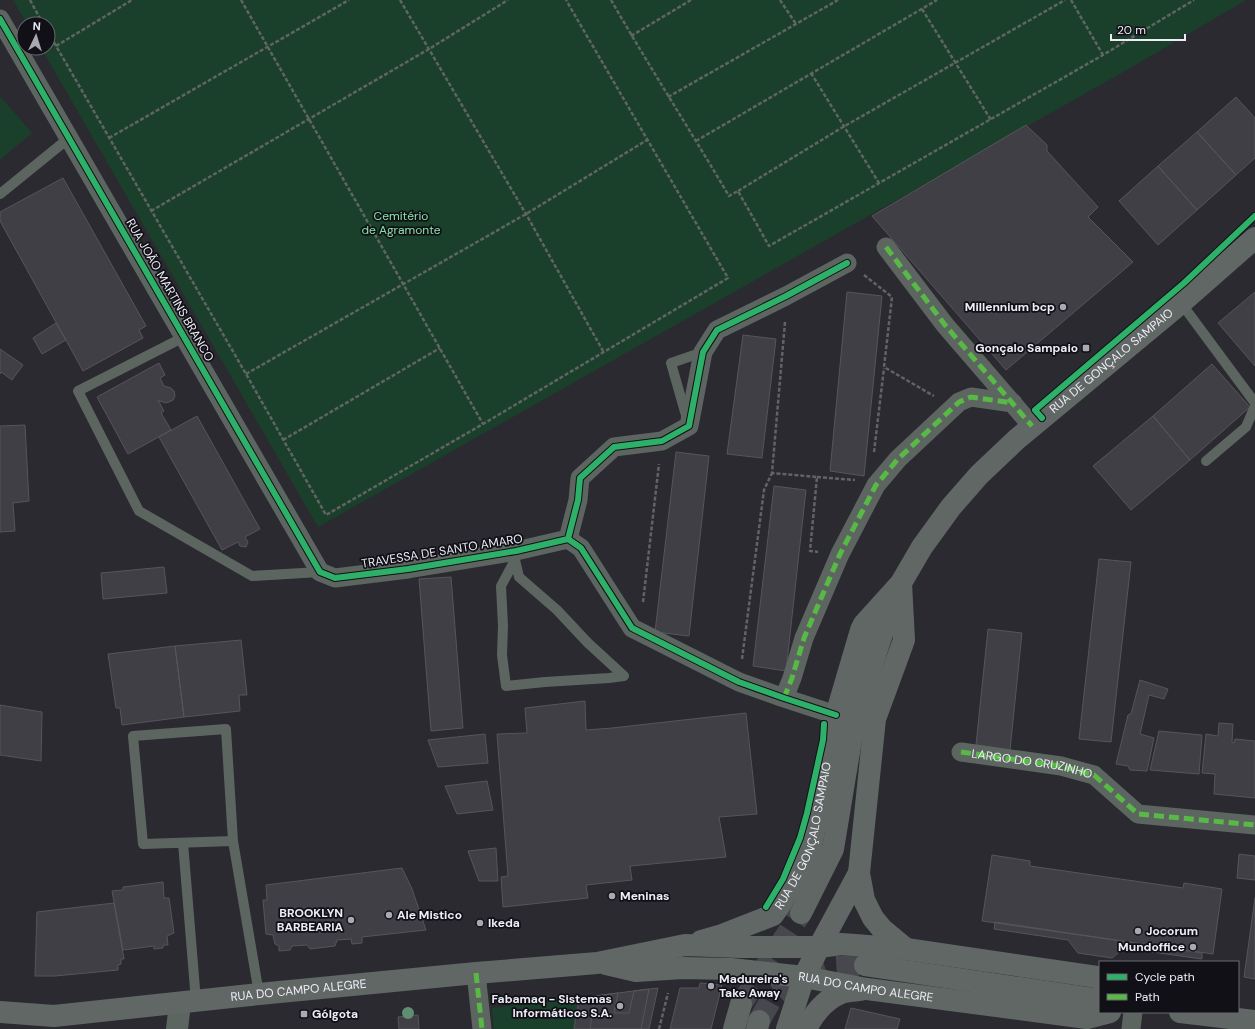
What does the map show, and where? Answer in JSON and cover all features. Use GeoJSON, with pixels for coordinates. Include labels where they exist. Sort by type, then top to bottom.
{"type":"FeatureCollection","features":[{"type":"Feature","properties":{"kind":"main road","name":"RUA DE GONÇALO SAMPAIO"},"geometry":{"type":"LineString","coordinates":[[685,945],[722,935],[773,915],[780,905],[799,872],[811,846],[836,715],[864,624],[901,583],[922,547],[951,507],[984,470],[1017,439],[1180,303],[1255,238]]}},
{"type":"Feature","properties":{"kind":"main road"},"geometry":{"type":"LineString","coordinates":[[901,583],[904,640],[875,719],[859,872],[864,900],[873,918],[882,929],[906,949]]}},
{"type":"Feature","properties":{"kind":"main road"},"geometry":{"type":"LineString","coordinates":[[801,913],[832,849],[855,716],[882,634],[901,583]]}},
{"type":"Feature","properties":{"kind":"main road"},"geometry":{"type":"LineString","coordinates":[[787,1029],[804,977],[818,947],[859,872]]}},
{"type":"Feature","properties":{"kind":"main road","name":"RUA DO CAMPO ALEGRE"},"geometry":{"type":"LineString","coordinates":[[0,1012],[54,1016],[259,994],[597,963],[685,945],[740,948],[818,947],[840,944],[906,949],[1097,977],[1099,979]]}},
{"type":"Feature","properties":{"kind":"main road","name":"RUA DO CAMPO ALEGRE"},"geometry":{"type":"LineString","coordinates":[[597,963],[636,971],[683,968],[731,969],[804,977],[867,989],[1087,1018],[1106,1013]]}},
{"type":"Feature","properties":{"kind":"main road"},"geometry":{"type":"LineString","coordinates":[[865,965],[1099,1000]]}},
{"type":"Feature","properties":{"kind":"main road"},"geometry":{"type":"LineString","coordinates":[[806,1029],[811,1019],[823,1003],[842,992],[867,989]]}},
{"type":"Feature","properties":{"kind":"main road"},"geometry":{"type":"LineString","coordinates":[[734,1029],[741,1004]]}},
{"type":"Feature","properties":{"kind":"main road"},"geometry":{"type":"LineString","coordinates":[[1188,1013],[1255,1022]]}},
{"type":"Feature","properties":{"kind":"street","name":"RUA JOÃO MARTINS BRANCO"},"geometry":{"type":"LineString","coordinates":[[0,19],[320,572]]}},
{"type":"Feature","properties":{"kind":"street"},"geometry":{"type":"LineString","coordinates":[[886,247],[946,325],[1032,426]]}},
{"type":"Feature","properties":{"kind":"street"},"geometry":{"type":"LineString","coordinates":[[836,715],[739,682],[632,628],[581,548],[568,539],[578,500],[580,478],[614,447],[662,441],[689,426],[703,352],[717,330],[786,296],[847,263]]}},
{"type":"Feature","properties":{"kind":"street"},"geometry":{"type":"LineString","coordinates":[[784,698],[792,678],[804,638],[840,554],[876,485],[898,459],[959,402],[971,397],[1013,403]]}},
{"type":"Feature","properties":{"kind":"street","name":"TRAVESSA DE SANTO AMARO"},"geometry":{"type":"LineString","coordinates":[[320,572],[335,578],[515,555],[568,539]]}},
{"type":"Feature","properties":{"kind":"street","name":"LARGO DO CRUZINHO"},"geometry":{"type":"LineString","coordinates":[[961,752],[1061,766],[1094,775],[1138,814],[1255,825]]}},
{"type":"Feature","properties":{"kind":"street"},"geometry":{"type":"LineString","coordinates":[[476,973],[482,1029]]}},
{"type":"Feature","properties":{"kind":"street"},"geometry":{"type":"LineString","coordinates":[[177,1029],[188,1002]]}},
{"type":"Feature","properties":{"kind":"street"},"geometry":{"type":"LineString","coordinates":[[1131,1029],[1133,1013]]}},
{"type":"Feature","properties":{"kind":"lane"},"geometry":{"type":"LineString","coordinates":[[0,194],[69,138]]}},
{"type":"Feature","properties":{"kind":"lane"},"geometry":{"type":"LineString","coordinates":[[1180,303],[1255,404],[1246,427],[1206,461]]}},
{"type":"Feature","properties":{"kind":"lane"},"geometry":{"type":"LineString","coordinates":[[184,337],[78,391],[139,511],[252,576],[320,572]]}},
{"type":"Feature","properties":{"kind":"lane"},"geometry":{"type":"LineString","coordinates":[[689,426],[671,363],[703,352]]}},
{"type":"Feature","properties":{"kind":"lane"},"geometry":{"type":"LineString","coordinates":[[515,555],[519,577],[557,610],[588,643],[624,676],[506,686],[502,655],[503,626],[501,586],[515,555]]}},
{"type":"Feature","properties":{"kind":"lane"},"geometry":{"type":"LineString","coordinates":[[233,841],[142,844],[133,736],[226,729],[233,841],[259,994]]}},
{"type":"Feature","properties":{"kind":"lane"},"geometry":{"type":"LineString","coordinates":[[183,843],[188,1002]]}},
{"type":"Feature","properties":{"kind":"path"},"geometry":{"type":"LineString","coordinates":[[30,0],[39,16]]}},
{"type":"Feature","properties":{"kind":"path"},"geometry":{"type":"LineString","coordinates":[[132,0],[56,46],[326,515],[483,424],[603,351],[728,278],[566,0]]}},
{"type":"Feature","properties":{"kind":"path"},"geometry":{"type":"LineString","coordinates":[[241,0],[483,424]]}},
{"type":"Feature","properties":{"kind":"path"},"geometry":{"type":"LineString","coordinates":[[109,138],[349,0]]}},
{"type":"Feature","properties":{"kind":"path"},"geometry":{"type":"LineString","coordinates":[[400,0],[526,214],[603,351]]}},
{"type":"Feature","properties":{"kind":"path"},"geometry":{"type":"LineString","coordinates":[[151,211],[429,49],[508,0]]}},
{"type":"Feature","properties":{"kind":"path"},"geometry":{"type":"LineString","coordinates":[[611,0],[631,36],[729,196],[843,127],[1065,0]]}},
{"type":"Feature","properties":{"kind":"path"},"geometry":{"type":"LineString","coordinates":[[631,36],[692,0]]}},
{"type":"Feature","properties":{"kind":"path"},"geometry":{"type":"LineString","coordinates":[[780,0],[796,24]]}},
{"type":"Feature","properties":{"kind":"path"},"geometry":{"type":"LineString","coordinates":[[668,97],[838,0]]}},
{"type":"Feature","properties":{"kind":"path"},"geometry":{"type":"LineString","coordinates":[[696,141],[937,0]]}},
{"type":"Feature","properties":{"kind":"path"},"geometry":{"type":"LineString","coordinates":[[1071,0],[1103,55]]}},
{"type":"Feature","properties":{"kind":"path"},"geometry":{"type":"LineString","coordinates":[[738,191],[769,246],[991,120],[1194,0]]}},
{"type":"Feature","properties":{"kind":"path"},"geometry":{"type":"LineString","coordinates":[[922,8],[991,120]]}},
{"type":"Feature","properties":{"kind":"path"},"geometry":{"type":"LineString","coordinates":[[811,73],[879,184]]}},
{"type":"Feature","properties":{"kind":"path"},"geometry":{"type":"LineString","coordinates":[[246,374],[526,214],[647,140]]}},
{"type":"Feature","properties":{"kind":"path"},"geometry":{"type":"LineString","coordinates":[[847,263],[892,297],[873,458]]}},
{"type":"Feature","properties":{"kind":"path"},"geometry":{"type":"LineString","coordinates":[[739,682],[764,490],[772,473],[786,296]]}},
{"type":"Feature","properties":{"kind":"path"},"geometry":{"type":"LineString","coordinates":[[283,440],[440,348]]}},
{"type":"Feature","properties":{"kind":"path"},"geometry":{"type":"LineString","coordinates":[[884,367],[953,407]]}},
{"type":"Feature","properties":{"kind":"path"},"geometry":{"type":"LineString","coordinates":[[640,632],[662,441]]}},
{"type":"Feature","properties":{"kind":"path"},"geometry":{"type":"LineString","coordinates":[[772,473],[855,480]]}},
{"type":"Feature","properties":{"kind":"path"},"geometry":{"type":"LineString","coordinates":[[817,477],[810,552],[840,554]]}},
{"type":"Feature","properties":{"kind":"path"},"geometry":{"type":"LineString","coordinates":[[659,1029],[670,986]]}},
{"type":"Feature","properties":{"kind":"green space","name":"Cemitério de Agramonte"},"geometry":{"type":"Polygon","coordinates":[[[13,0],[1246,0],[1132,67],[318,527],[46,56],[56,56],[56,16],[22,16],[13,0]]]}},
{"type":"Feature","properties":{"kind":"green space"},"geometry":{"type":"Polygon","coordinates":[[[0,96],[32,133],[0,160],[0,96]]]}},
{"type":"Feature","properties":{"kind":"green space"},"geometry":{"type":"Polygon","coordinates":[[[579,998],[574,1029],[494,1029],[492,1008],[579,998]]]}},
{"type":"Feature","properties":{"kind":"building"},"geometry":{"type":"Polygon","coordinates":[[[1236,97],[1255,118],[1255,158],[1236,175],[1197,132],[1236,97]]]}},
{"type":"Feature","properties":{"kind":"building"},"geometry":{"type":"Polygon","coordinates":[[[1026,125],[1047,145],[1047,151],[1098,207],[1088,217],[1133,262],[1006,370],[872,216],[1026,125]]]}},
{"type":"Feature","properties":{"kind":"building"},"geometry":{"type":"Polygon","coordinates":[[[1197,132],[1236,175],[1197,210],[1158,166],[1197,132]]]}},
{"type":"Feature","properties":{"kind":"building"},"geometry":{"type":"Polygon","coordinates":[[[1158,166],[1197,210],[1158,245],[1119,201],[1158,166]]]}},
{"type":"Feature","properties":{"kind":"building"},"geometry":{"type":"Polygon","coordinates":[[[63,178],[146,326],[139,330],[143,338],[83,371],[0,221],[0,212],[63,178]]]}},
{"type":"Feature","properties":{"kind":"building"},"geometry":{"type":"Polygon","coordinates":[[[847,292],[882,296],[864,476],[830,471],[847,292]]]}},
{"type":"Feature","properties":{"kind":"building"},"geometry":{"type":"Polygon","coordinates":[[[1255,292],[1255,366],[1218,323],[1255,292]]]}},
{"type":"Feature","properties":{"kind":"building"},"geometry":{"type":"Polygon","coordinates":[[[56,323],[66,340],[42,354],[33,338],[56,323]]]}},
{"type":"Feature","properties":{"kind":"building"},"geometry":{"type":"Polygon","coordinates":[[[743,335],[776,339],[762,458],[727,454],[743,335]]]}},
{"type":"Feature","properties":{"kind":"building"},"geometry":{"type":"Polygon","coordinates":[[[0,349],[23,365],[12,380],[1,372],[0,374],[0,349]]]}},
{"type":"Feature","properties":{"kind":"building"},"geometry":{"type":"Polygon","coordinates":[[[159,363],[165,375],[160,378],[164,386],[171,388],[174,391],[175,396],[173,400],[165,403],[158,400],[164,411],[161,413],[171,430],[128,454],[97,397],[159,363]]]}},
{"type":"Feature","properties":{"kind":"building"},"geometry":{"type":"Polygon","coordinates":[[[1212,364],[1250,407],[1190,460],[1153,416],[1212,364]]]}},
{"type":"Feature","properties":{"kind":"building"},"geometry":{"type":"Polygon","coordinates":[[[197,416],[260,529],[245,537],[248,542],[246,547],[240,546],[238,542],[222,550],[159,437],[197,416]]]}},
{"type":"Feature","properties":{"kind":"building"},"geometry":{"type":"Polygon","coordinates":[[[1153,416],[1190,460],[1131,510],[1093,466],[1153,416]]]}},
{"type":"Feature","properties":{"kind":"building"},"geometry":{"type":"Polygon","coordinates":[[[25,425],[29,501],[13,503],[15,531],[0,532],[0,426],[25,425]]]}},
{"type":"Feature","properties":{"kind":"building"},"geometry":{"type":"Polygon","coordinates":[[[676,452],[709,456],[689,636],[655,632],[676,452]]]}},
{"type":"Feature","properties":{"kind":"building"},"geometry":{"type":"Polygon","coordinates":[[[774,486],[806,490],[786,671],[753,666],[774,486]]]}},
{"type":"Feature","properties":{"kind":"building"},"geometry":{"type":"Polygon","coordinates":[[[1099,559],[1131,562],[1111,742],[1079,739],[1099,559]]]}},
{"type":"Feature","properties":{"kind":"building"},"geometry":{"type":"Polygon","coordinates":[[[164,567],[167,593],[103,599],[101,573],[164,567]]]}},
{"type":"Feature","properties":{"kind":"building"},"geometry":{"type":"Polygon","coordinates":[[[451,577],[463,728],[431,731],[419,579],[451,577]]]}},
{"type":"Feature","properties":{"kind":"building"},"geometry":{"type":"Polygon","coordinates":[[[988,629],[1022,633],[1010,750],[976,745],[988,629]]]}},
{"type":"Feature","properties":{"kind":"building"},"geometry":{"type":"Polygon","coordinates":[[[241,640],[247,695],[239,695],[240,711],[184,717],[175,646],[241,640]]]}},
{"type":"Feature","properties":{"kind":"building"},"geometry":{"type":"Polygon","coordinates":[[[175,646],[184,717],[122,725],[120,708],[116,708],[108,654],[175,646]]]}},
{"type":"Feature","properties":{"kind":"building"},"geometry":{"type":"Polygon","coordinates":[[[1140,680],[1168,689],[1164,699],[1149,695],[1140,734],[1154,738],[1147,771],[1130,770],[1128,766],[1116,764],[1128,715],[1131,714],[1140,680]]]}},
{"type":"Feature","properties":{"kind":"building"},"geometry":{"type":"Polygon","coordinates":[[[585,701],[586,730],[746,713],[757,814],[719,817],[726,857],[630,866],[632,880],[586,885],[588,898],[503,907],[501,877],[508,876],[497,734],[527,733],[525,708],[585,701]]]}},
{"type":"Feature","properties":{"kind":"building"},"geometry":{"type":"Polygon","coordinates":[[[0,705],[42,712],[41,761],[0,755],[0,705]]]}},
{"type":"Feature","properties":{"kind":"building"},"geometry":{"type":"Polygon","coordinates":[[[1219,723],[1233,724],[1232,742],[1234,743],[1235,739],[1255,741],[1255,798],[1214,794],[1215,774],[1202,773],[1206,734],[1218,736],[1219,723]]]}},
{"type":"Feature","properties":{"kind":"building"},"geometry":{"type":"Polygon","coordinates":[[[1159,731],[1202,735],[1199,774],[1150,770],[1159,731]]]}},
{"type":"Feature","properties":{"kind":"building"},"geometry":{"type":"Polygon","coordinates":[[[485,734],[488,763],[438,767],[428,740],[485,734]]]}},
{"type":"Feature","properties":{"kind":"building"},"geometry":{"type":"Polygon","coordinates":[[[487,781],[493,810],[457,814],[445,786],[487,781]]]}},
{"type":"Feature","properties":{"kind":"building"},"geometry":{"type":"Polygon","coordinates":[[[496,848],[498,881],[479,881],[468,851],[496,848]]]}},
{"type":"Feature","properties":{"kind":"building"},"geometry":{"type":"Polygon","coordinates":[[[1239,854],[1255,856],[1255,880],[1237,878],[1239,854]]]}},
{"type":"Feature","properties":{"kind":"building"},"geometry":{"type":"Polygon","coordinates":[[[992,855],[1030,861],[1030,866],[1183,888],[1184,883],[1222,889],[1213,954],[982,921],[992,855]]]}},
{"type":"Feature","properties":{"kind":"building"},"geometry":{"type":"Polygon","coordinates":[[[402,868],[412,889],[426,930],[362,937],[362,943],[352,944],[351,939],[337,940],[335,946],[310,949],[307,945],[292,946],[290,950],[279,951],[279,946],[275,944],[273,935],[266,934],[263,900],[267,900],[266,885],[402,868]]]}},
{"type":"Feature","properties":{"kind":"building"},"geometry":{"type":"Polygon","coordinates":[[[163,882],[164,898],[169,898],[174,933],[167,936],[168,945],[163,945],[163,948],[154,949],[154,946],[123,950],[112,891],[123,890],[123,887],[163,882]]]}},
{"type":"Feature","properties":{"kind":"building"},"geometry":{"type":"Polygon","coordinates":[[[1255,898],[1255,979],[1244,977],[1255,898]]]}},
{"type":"Feature","properties":{"kind":"building"},"geometry":{"type":"Polygon","coordinates":[[[114,903],[124,959],[121,959],[121,964],[118,965],[118,970],[55,976],[35,976],[37,912],[114,903]]]}},
{"type":"Feature","properties":{"kind":"building"},"geometry":{"type":"Polygon","coordinates":[[[995,922],[1202,953],[1202,959],[1124,948],[1112,958],[1078,953],[1068,940],[994,929],[995,922]]]}},
{"type":"Feature","properties":{"kind":"building"},"geometry":{"type":"Polygon","coordinates":[[[700,983],[722,985],[711,1029],[670,1029],[680,988],[699,988],[700,983]]]}},
{"type":"Feature","properties":{"kind":"building"},"geometry":{"type":"Polygon","coordinates":[[[658,988],[649,1029],[590,1029],[595,996],[618,993],[614,1013],[629,1013],[634,991],[658,988]]]}},
{"type":"Feature","properties":{"kind":"building"},"geometry":{"type":"Polygon","coordinates":[[[649,989],[641,1029],[574,1029],[579,998],[649,989]]]}},
{"type":"Feature","properties":{"kind":"building"},"geometry":{"type":"Polygon","coordinates":[[[851,1008],[900,1019],[897,1029],[845,1029],[851,1008]]]}},
{"type":"Feature","properties":{"kind":"building"},"geometry":{"type":"Polygon","coordinates":[[[418,1015],[419,1029],[399,1029],[398,1017],[418,1015]]]}},
{"type":"Feature","properties":{"kind":"tunnel"},"geometry":{"type":"LineString","coordinates":[[741,1004],[801,913]]}},
{"type":"Feature","properties":{"kind":"tunnel"},"geometry":{"type":"LineString","coordinates":[[759,1021],[771,1000],[791,982],[835,967],[865,965]]}},
{"type":"Feature","properties":{"kind":"marked path"},"geometry":{"type":"LineString","coordinates":[[886,247],[945,325],[1032,426]]}},
{"type":"Feature","properties":{"kind":"marked path"},"geometry":{"type":"LineString","coordinates":[[784,698],[792,678],[804,638],[840,554],[876,485],[898,459],[959,402],[971,397],[1013,403]]}},
{"type":"Feature","properties":{"kind":"marked path"},"geometry":{"type":"LineString","coordinates":[[961,752],[1061,766],[1094,775],[1138,814],[1255,825]]}},
{"type":"Feature","properties":{"kind":"marked path"},"geometry":{"type":"LineString","coordinates":[[476,973],[482,1029]]}},
{"type":"Feature","properties":{"kind":"cycle path"},"geometry":{"type":"LineString","coordinates":[[0,19],[320,572],[335,578],[408,569],[516,551],[568,539],[581,548],[632,628],[739,682],[836,715]]}},
{"type":"Feature","properties":{"kind":"cycle path"},"geometry":{"type":"LineString","coordinates":[[1042,418],[1035,410],[1184,283],[1255,216]]}},
{"type":"Feature","properties":{"kind":"cycle path"},"geometry":{"type":"LineString","coordinates":[[568,539],[578,500],[580,478],[614,447],[662,441],[689,426],[703,352],[717,330],[786,296],[847,263]]}},
{"type":"Feature","properties":{"kind":"cycle path"},"geometry":{"type":"LineString","coordinates":[[766,907],[783,879],[800,838],[823,740],[824,724]]}},
{"type":"Feature","properties":{"kind":"place","name":"Millennium bcp"},"geometry":{"type":"Point","coordinates":[1063,307]}},
{"type":"Feature","properties":{"kind":"place","name":"Gonçalo Sampaio"},"geometry":{"type":"Point","coordinates":[1086,348]}},
{"type":"Feature","properties":{"kind":"place","name":"Meninas"},"geometry":{"type":"Point","coordinates":[612,896]}},
{"type":"Feature","properties":{"kind":"place","name":"Ale Mistico"},"geometry":{"type":"Point","coordinates":[389,915]}},
{"type":"Feature","properties":{"kind":"place","name":"BROOKLYN BARBEARIA"},"geometry":{"type":"Point","coordinates":[351,920]}},
{"type":"Feature","properties":{"kind":"place","name":"Ikeda"},"geometry":{"type":"Point","coordinates":[480,923]}},
{"type":"Feature","properties":{"kind":"place","name":"Jocorum"},"geometry":{"type":"Point","coordinates":[1138,931]}},
{"type":"Feature","properties":{"kind":"place","name":"Mundoffice"},"geometry":{"type":"Point","coordinates":[1193,947]}},
{"type":"Feature","properties":{"kind":"place","name":"Madureira's Take Away"},"geometry":{"type":"Point","coordinates":[711,986]}},
{"type":"Feature","properties":{"kind":"place","name":"Fabamaq - Sistemas Informáticos S.A."},"geometry":{"type":"Point","coordinates":[620,1006]}},
{"type":"Feature","properties":{"kind":"place","name":"Gólgota"},"geometry":{"type":"Point","coordinates":[304,1014]}}]}
